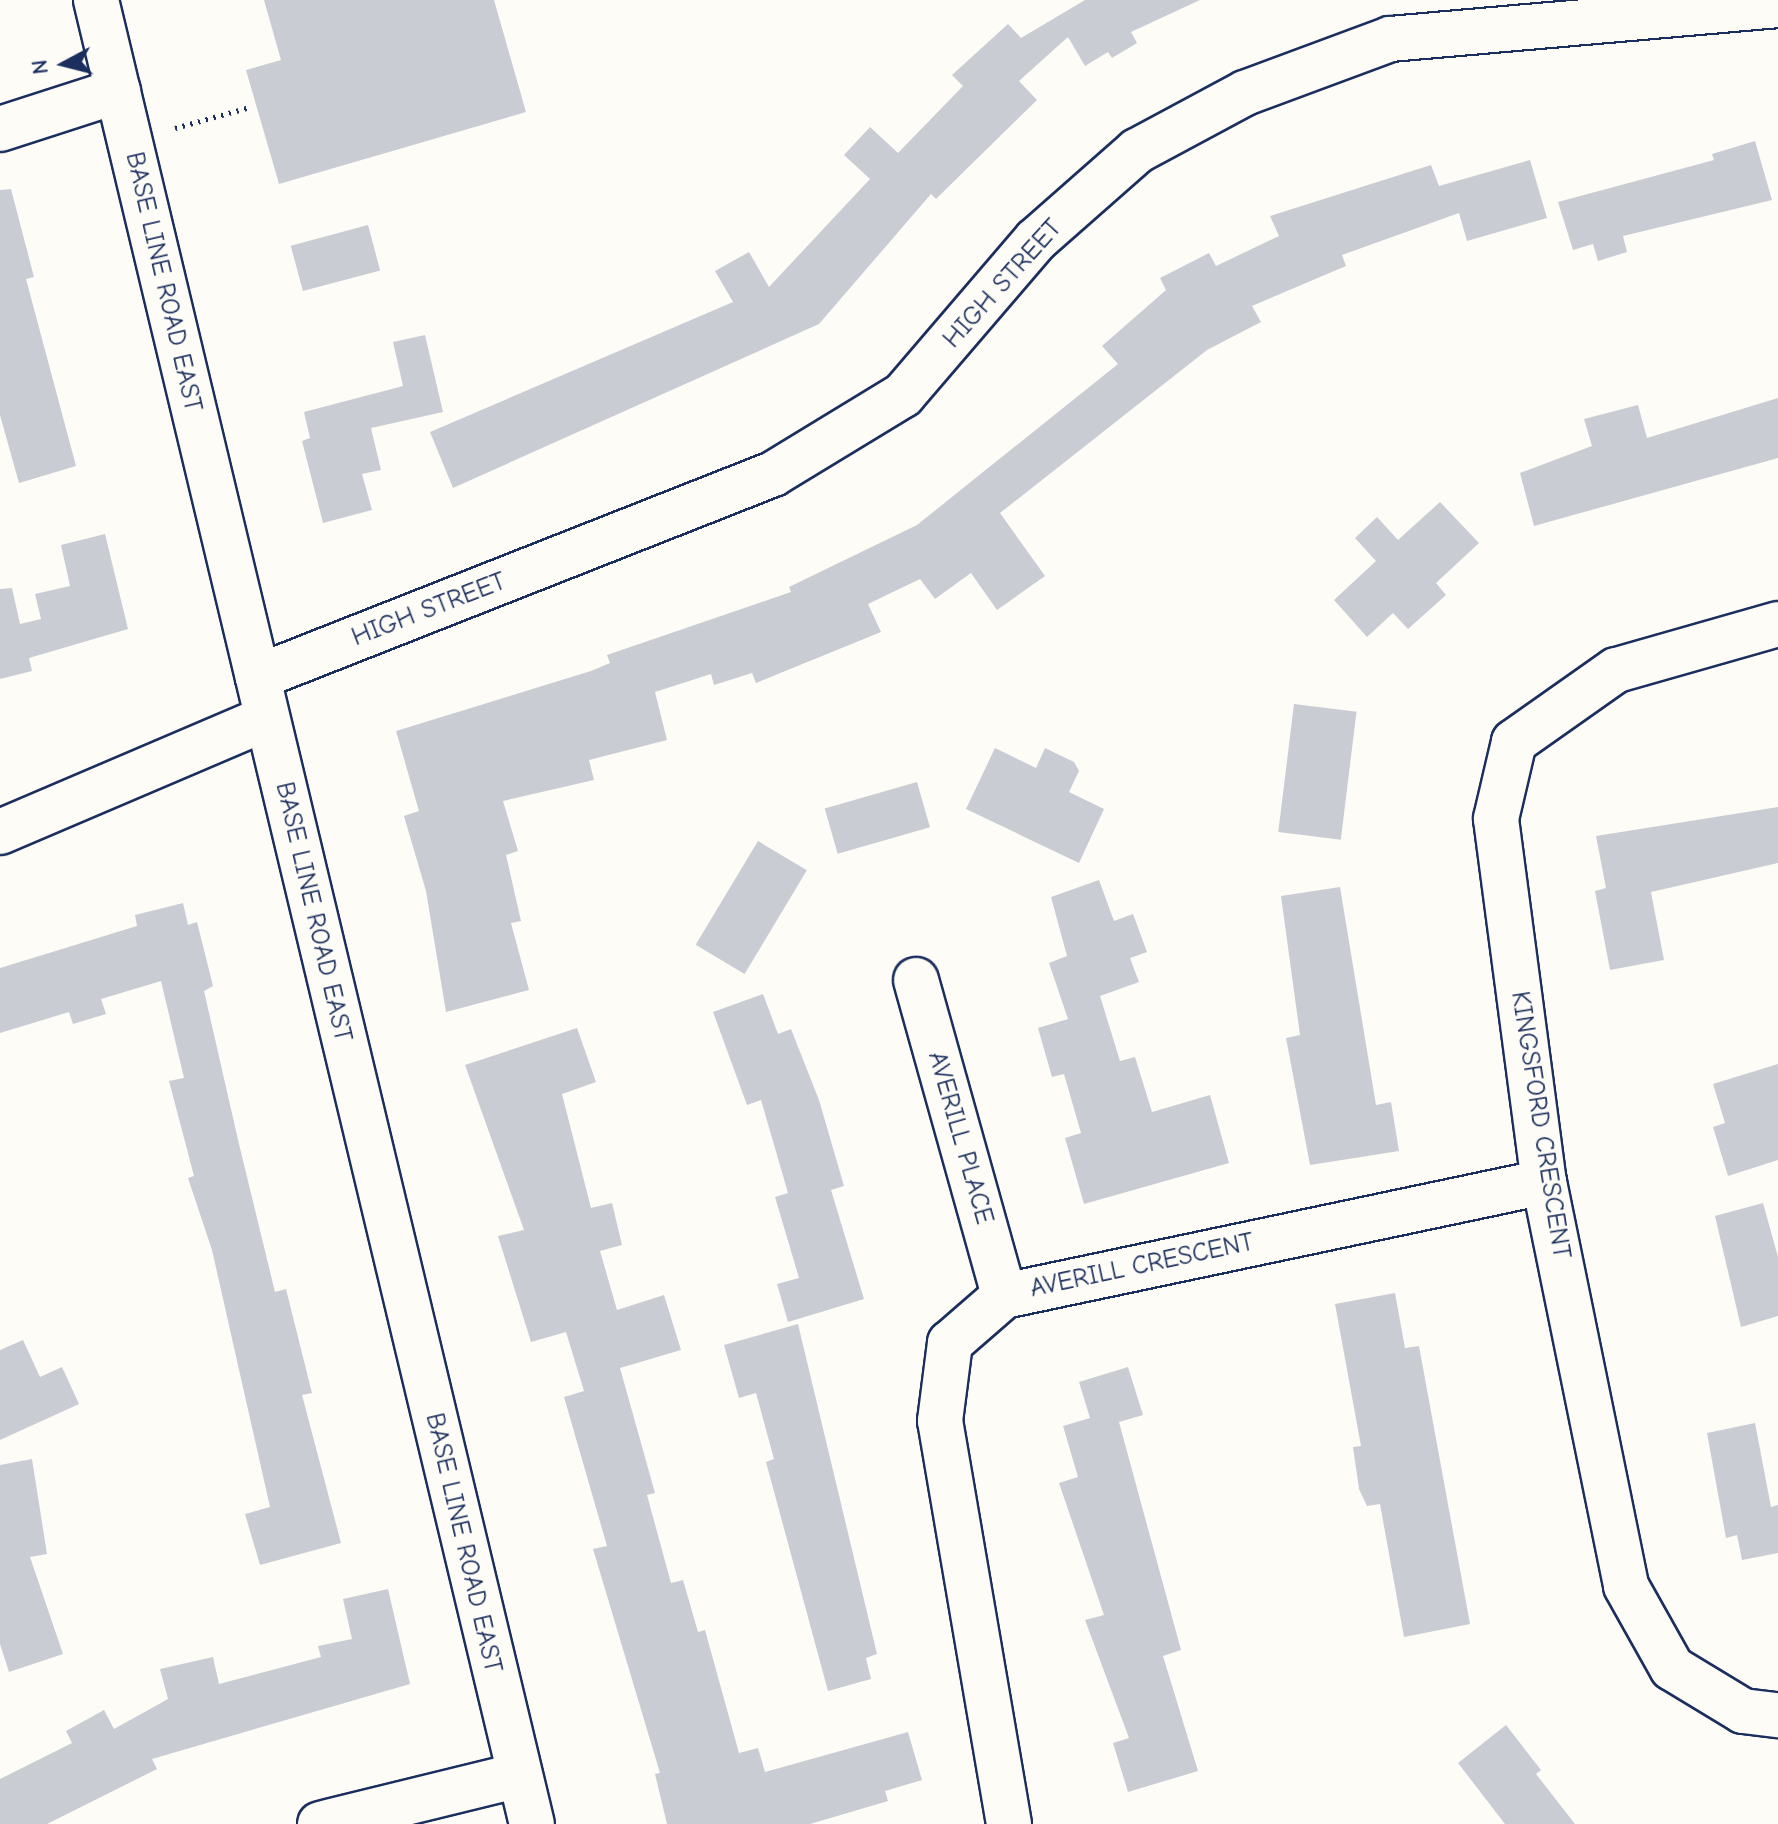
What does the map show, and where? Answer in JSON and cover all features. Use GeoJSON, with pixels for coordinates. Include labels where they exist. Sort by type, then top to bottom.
{"type":"FeatureCollection","features":[{"type":"Feature","properties":{"kind":"street","name":"BASE LINE ROAD EAST"},"geometry":{"type":"LineString","coordinates":[[96,0],[532,1824]]}},
{"type":"Feature","properties":{"kind":"street","name":"HIGH STREET"},"geometry":{"type":"LineString","coordinates":[[0,832],[262,698],[773,474],[903,395],[1036,240],[1137,151],[1245,93],[1390,39],[1661,7],[1778,5]]}},
{"type":"Feature","properties":{"kind":"street"},"geometry":{"type":"LineString","coordinates":[[0,129],[118,91]]}},
{"type":"Feature","properties":{"kind":"street","name":"KINGSFORD CRESCENT"},"geometry":{"type":"LineString","coordinates":[[1778,624],[1616,670],[1514,742],[1496,819],[1544,1182],[1626,1586],[1672,1668],[1743,1711],[1778,1715]]}},
{"type":"Feature","properties":{"kind":"street","name":"AVERILL PLACE"},"geometry":{"type":"LineString","coordinates":[[916,980],[1004,1296]]}},
{"type":"Feature","properties":{"kind":"street","name":"AVERILL CRESCENT"},"geometry":{"type":"LineString","coordinates":[[1009,1824],[940,1421],[950,1343],[1004,1296],[1544,1182]]}},
{"type":"Feature","properties":{"kind":"street"},"geometry":{"type":"LineString","coordinates":[[320,1824],[519,1775]]}},
{"type":"Feature","properties":{"kind":"path"},"geometry":{"type":"LineString","coordinates":[[175,128],[250,107]]}},
{"type":"Feature","properties":{"kind":"building"},"geometry":{"type":"Polygon","coordinates":[[[264,0],[494,0],[526,112],[279,184],[246,70],[281,60],[264,0]]]}},
{"type":"Feature","properties":{"kind":"building"},"geometry":{"type":"Polygon","coordinates":[[[1085,0],[1200,0],[1131,32],[1137,43],[1112,58],[1108,52],[1085,66],[1068,37],[1019,81],[1037,100],[936,199],[931,194],[819,324],[453,488],[430,432],[733,302],[715,271],[749,252],[769,287],[870,179],[844,155],[870,127],[898,153],[963,86],[952,75],[1008,24],[1021,38],[1085,0]]]}},
{"type":"Feature","properties":{"kind":"building"},"geometry":{"type":"Polygon","coordinates":[[[1755,141],[1772,200],[1623,236],[1627,252],[1598,261],[1593,244],[1573,250],[1558,202],[1714,160],[1712,154],[1755,141]]]}},
{"type":"Feature","properties":{"kind":"building"},"geometry":{"type":"Polygon","coordinates":[[[1530,160],[1547,218],[1467,241],[1459,213],[1342,255],[1346,266],[1252,306],[1261,322],[1207,350],[1000,513],[1045,576],[997,610],[971,573],[935,599],[920,579],[868,604],[881,632],[756,683],[752,673],[714,685],[711,674],[655,692],[667,740],[589,760],[594,780],[503,801],[518,851],[506,855],[521,921],[511,923],[529,990],[446,1012],[426,891],[404,816],[419,811],[396,731],[591,671],[610,663],[607,655],[791,592],[789,587],[917,525],[1118,364],[1102,346],[1166,290],[1160,278],[1209,253],[1216,266],[1279,236],[1270,216],[1431,165],[1439,186],[1530,160]]]}},
{"type":"Feature","properties":{"kind":"building"},"geometry":{"type":"Polygon","coordinates":[[[11,189],[34,277],[26,279],[76,466],[19,483],[0,415],[0,190],[11,189]]]}},
{"type":"Feature","properties":{"kind":"building"},"geometry":{"type":"Polygon","coordinates":[[[368,225],[380,270],[303,291],[291,246],[368,225]]]}},
{"type":"Feature","properties":{"kind":"building"},"geometry":{"type":"Polygon","coordinates":[[[425,335],[443,412],[371,428],[381,470],[362,474],[372,510],[323,523],[302,441],[310,438],[304,412],[403,386],[393,342],[425,335]]]}},
{"type":"Feature","properties":{"kind":"building"},"geometry":{"type":"Polygon","coordinates":[[[1778,398],[1778,458],[1534,526],[1520,473],[1592,446],[1584,419],[1638,405],[1647,438],[1778,398]]]}},
{"type":"Feature","properties":{"kind":"building"},"geometry":{"type":"Polygon","coordinates":[[[1440,502],[1479,543],[1436,583],[1446,595],[1408,629],[1393,613],[1367,637],[1334,600],[1376,561],[1355,538],[1377,517],[1398,540],[1440,502]]]}},
{"type":"Feature","properties":{"kind":"building"},"geometry":{"type":"Polygon","coordinates":[[[105,534],[128,629],[29,658],[32,671],[0,679],[0,589],[12,588],[20,624],[41,619],[35,594],[70,586],[61,545],[105,534]]]}},
{"type":"Feature","properties":{"kind":"building"},"geometry":{"type":"Polygon","coordinates":[[[1294,704],[1357,712],[1341,840],[1278,832],[1294,704]]]}},
{"type":"Feature","properties":{"kind":"building"},"geometry":{"type":"Polygon","coordinates":[[[995,748],[1036,768],[1045,748],[1074,762],[1079,771],[1069,792],[1104,809],[1079,863],[966,809],[995,748]]]}},
{"type":"Feature","properties":{"kind":"building"},"geometry":{"type":"Polygon","coordinates":[[[917,782],[930,827],[838,854],[825,808],[917,782]]]}},
{"type":"Feature","properties":{"kind":"building"},"geometry":{"type":"Polygon","coordinates":[[[1778,807],[1778,863],[1651,892],[1664,960],[1610,970],[1595,891],[1606,888],[1596,836],[1778,807]]]}},
{"type":"Feature","properties":{"kind":"building"},"geometry":{"type":"Polygon","coordinates":[[[758,841],[807,870],[745,974],[696,945],[758,841]]]}},
{"type":"Feature","properties":{"kind":"building"},"geometry":{"type":"Polygon","coordinates":[[[1099,880],[1114,921],[1133,914],[1147,952],[1130,958],[1139,982],[1100,996],[1120,1061],[1135,1057],[1152,1112],[1210,1095],[1229,1163],[1084,1204],[1065,1138],[1081,1133],[1064,1074],[1052,1077],[1038,1028],[1068,1019],[1049,963],[1067,956],[1051,897],[1099,880]]]}},
{"type":"Feature","properties":{"kind":"building"},"geometry":{"type":"Polygon","coordinates":[[[1340,887],[1376,1105],[1391,1102],[1399,1151],[1310,1165],[1286,1038],[1300,1035],[1281,896],[1340,887]]]}},
{"type":"Feature","properties":{"kind":"building"},"geometry":{"type":"Polygon","coordinates":[[[183,903],[188,925],[197,922],[213,986],[204,991],[239,1144],[275,1292],[286,1289],[312,1393],[302,1395],[341,1543],[260,1565],[245,1514],[270,1507],[212,1250],[188,1178],[194,1176],[169,1081],[184,1078],[161,981],[101,999],[106,1014],[73,1024],[69,1012],[0,1033],[0,968],[137,926],[135,915],[183,903]]]}},
{"type":"Feature","properties":{"kind":"building"},"geometry":{"type":"Polygon","coordinates":[[[763,994],[778,1034],[791,1029],[819,1100],[844,1186],[831,1190],[864,1299],[788,1322],[777,1284],[799,1278],[775,1197],[788,1193],[761,1100],[747,1105],[713,1012],[763,994]]]}},
{"type":"Feature","properties":{"kind":"building"},"geometry":{"type":"Polygon","coordinates":[[[577,1028],[596,1082],[562,1094],[591,1208],[612,1203],[622,1245],[600,1251],[617,1310],[664,1295],[681,1350],[620,1368],[655,1493],[647,1495],[671,1583],[683,1580],[698,1632],[705,1630],[739,1753],[758,1748],[765,1772],[908,1732],[922,1780],[885,1791],[888,1801],[810,1824],[667,1824],[655,1774],[660,1773],[593,1549],[607,1546],[564,1397],[584,1391],[566,1332],[531,1342],[498,1236],[524,1230],[465,1065],[577,1028]]]}},
{"type":"Feature","properties":{"kind":"building"},"geometry":{"type":"Polygon","coordinates":[[[1778,1064],[1778,1160],[1728,1176],[1713,1127],[1725,1123],[1713,1084],[1778,1064]]]}},
{"type":"Feature","properties":{"kind":"building"},"geometry":{"type":"Polygon","coordinates":[[[1763,1203],[1778,1257],[1778,1316],[1741,1327],[1715,1216],[1763,1203]]]}},
{"type":"Feature","properties":{"kind":"building"},"geometry":{"type":"Polygon","coordinates":[[[1395,1293],[1405,1348],[1419,1346],[1470,1624],[1404,1637],[1380,1504],[1367,1506],[1359,1489],[1353,1447],[1361,1446],[1335,1304],[1395,1293]]]}},
{"type":"Feature","properties":{"kind":"building"},"geometry":{"type":"Polygon","coordinates":[[[798,1324],[877,1654],[866,1658],[871,1679],[828,1691],[766,1462],[774,1459],[756,1393],[739,1398],[724,1345],[798,1324]]]}},
{"type":"Feature","properties":{"kind":"building"},"geometry":{"type":"Polygon","coordinates":[[[23,1340],[40,1377],[62,1367],[79,1404],[0,1440],[0,1350],[23,1340]]]}},
{"type":"Feature","properties":{"kind":"building"},"geometry":{"type":"Polygon","coordinates":[[[1128,1367],[1143,1415],[1119,1422],[1181,1650],[1163,1656],[1198,1771],[1128,1792],[1113,1743],[1129,1738],[1085,1620],[1104,1615],[1059,1483],[1078,1477],[1063,1426],[1090,1418],[1079,1382],[1128,1367]]]}},
{"type":"Feature","properties":{"kind":"building"},"geometry":{"type":"Polygon","coordinates":[[[1755,1423],[1771,1507],[1778,1505],[1778,1553],[1742,1560],[1737,1535],[1726,1538],[1707,1433],[1755,1423]]]}},
{"type":"Feature","properties":{"kind":"building"},"geometry":{"type":"Polygon","coordinates":[[[32,1459],[47,1554],[30,1557],[63,1654],[9,1672],[0,1644],[0,1465],[32,1459]]]}},
{"type":"Feature","properties":{"kind":"building"},"geometry":{"type":"Polygon","coordinates":[[[388,1589],[410,1684],[152,1759],[157,1769],[47,1824],[0,1824],[0,1779],[72,1743],[66,1731],[104,1710],[114,1729],[168,1699],[160,1669],[213,1657],[219,1684],[321,1657],[318,1646],[352,1639],[343,1599],[388,1589]]]}},
{"type":"Feature","properties":{"kind":"building"},"geometry":{"type":"Polygon","coordinates":[[[1506,1725],[1541,1770],[1536,1774],[1575,1824],[1505,1824],[1458,1763],[1506,1725]]]}}]}
